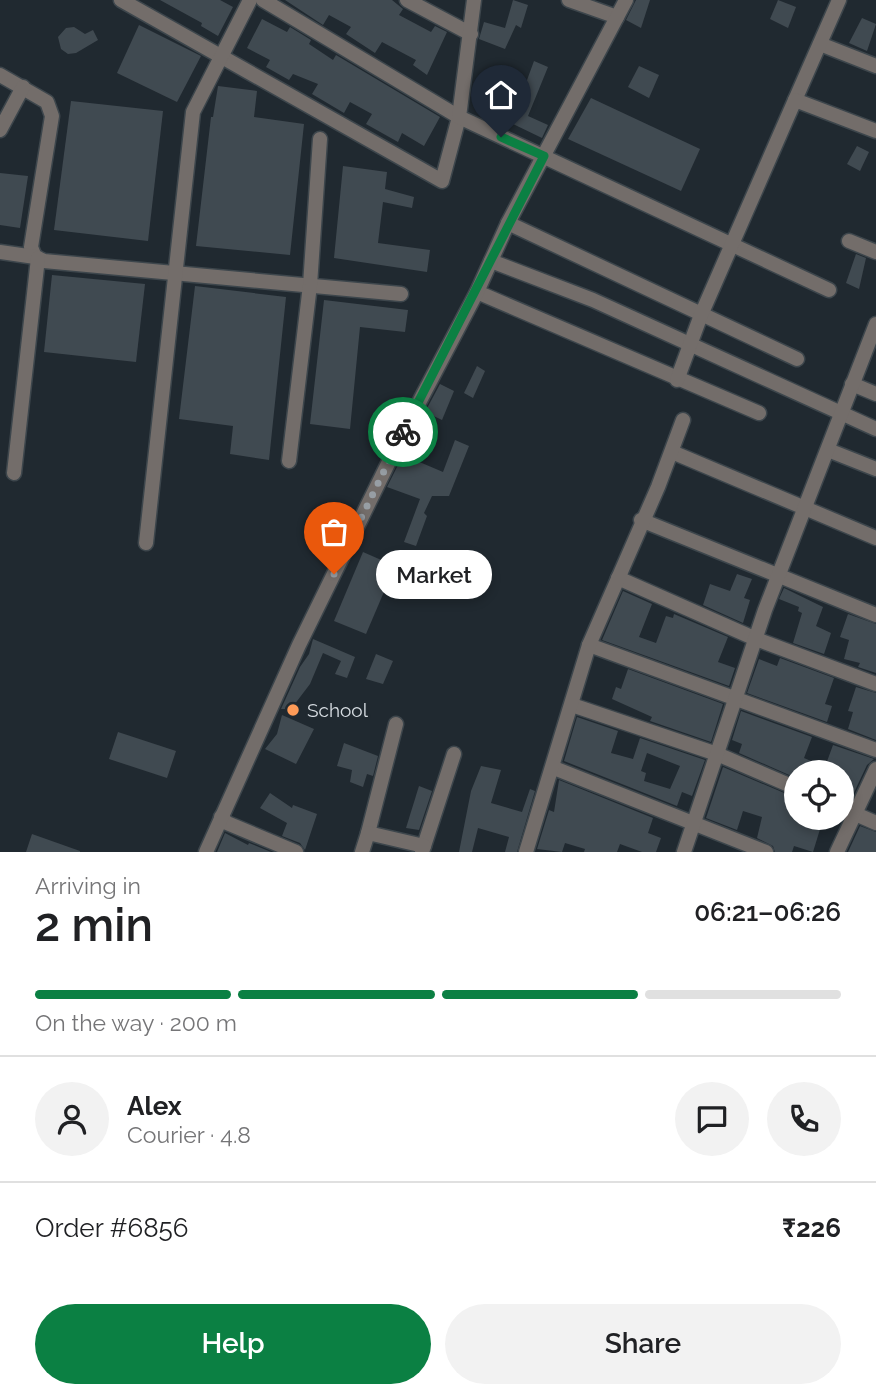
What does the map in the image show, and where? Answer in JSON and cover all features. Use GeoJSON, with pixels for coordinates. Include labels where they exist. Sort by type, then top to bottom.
{"type":"FeatureCollection","features":[{"type":"Feature","properties":{"kind":"street"},"geometry":{"type":"LineString","coordinates":[[121,0],[442,181],[459,117],[474,0]]}},
{"type":"Feature","properties":{"kind":"street"},"geometry":{"type":"LineString","coordinates":[[146,543],[193,112],[250,0]]}},
{"type":"Feature","properties":{"kind":"street"},"geometry":{"type":"LineString","coordinates":[[263,0],[459,117],[829,290]]}},
{"type":"Feature","properties":{"kind":"street"},"geometry":{"type":"LineString","coordinates":[[407,0],[471,34]]}},
{"type":"Feature","properties":{"kind":"street"},"geometry":{"type":"LineString","coordinates":[[569,0],[617,17]]}},
{"type":"Feature","properties":{"kind":"street"},"geometry":{"type":"LineString","coordinates":[[205,852],[310,621],[404,431],[477,292],[508,223],[626,0]]}},
{"type":"Feature","properties":{"kind":"street"},"geometry":{"type":"LineString","coordinates":[[677,380],[701,315],[839,0]]}},
{"type":"Feature","properties":{"kind":"street"},"geometry":{"type":"LineString","coordinates":[[820,44],[876,66]]}},
{"type":"Feature","properties":{"kind":"street"},"geometry":{"type":"LineString","coordinates":[[0,75],[47,103],[52,116],[31,247],[37,257],[14,473]]}},
{"type":"Feature","properties":{"kind":"street"},"geometry":{"type":"LineString","coordinates":[[0,130],[23,87]]}},
{"type":"Feature","properties":{"kind":"street"},"geometry":{"type":"LineString","coordinates":[[795,100],[876,131]]}},
{"type":"Feature","properties":{"kind":"street"},"geometry":{"type":"LineString","coordinates":[[289,461],[310,285],[320,139]]}},
{"type":"Feature","properties":{"kind":"street"},"geometry":{"type":"LineString","coordinates":[[508,223],[797,359]]}},
{"type":"Feature","properties":{"kind":"street"},"geometry":{"type":"LineString","coordinates":[[849,241],[876,252]]}},
{"type":"Feature","properties":{"kind":"street"},"geometry":{"type":"LineString","coordinates":[[0,252],[174,273],[401,294]]}},
{"type":"Feature","properties":{"kind":"street"},"geometry":{"type":"LineString","coordinates":[[491,261],[593,300],[840,415],[876,429]]}},
{"type":"Feature","properties":{"kind":"street"},"geometry":{"type":"LineString","coordinates":[[477,292],[759,414]]}},
{"type":"Feature","properties":{"kind":"street"},"geometry":{"type":"LineString","coordinates":[[684,852],[778,578],[807,509],[876,324]]}},
{"type":"Feature","properties":{"kind":"street"},"geometry":{"type":"LineString","coordinates":[[852,384],[876,394]]}},
{"type":"Feature","properties":{"kind":"street"},"geometry":{"type":"LineString","coordinates":[[526,852],[554,768],[589,645],[672,452],[682,420]]}},
{"type":"Feature","properties":{"kind":"street"},"geometry":{"type":"LineString","coordinates":[[828,450],[876,469]]}},
{"type":"Feature","properties":{"kind":"street"},"geometry":{"type":"LineString","coordinates":[[672,452],[876,538]]}},
{"type":"Feature","properties":{"kind":"street"},"geometry":{"type":"LineString","coordinates":[[641,520],[778,578],[876,615]]}},
{"type":"Feature","properties":{"kind":"street"},"geometry":{"type":"LineString","coordinates":[[618,579],[756,639],[876,684]]}},
{"type":"Feature","properties":{"kind":"street"},"geometry":{"type":"LineString","coordinates":[[589,645],[876,750]]}},
{"type":"Feature","properties":{"kind":"street"},"geometry":{"type":"LineString","coordinates":[[572,705],[717,754],[784,783]]}},
{"type":"Feature","properties":{"kind":"street"},"geometry":{"type":"LineString","coordinates":[[362,852],[396,724]]}},
{"type":"Feature","properties":{"kind":"street"},"geometry":{"type":"LineString","coordinates":[[368,833],[423,849],[454,754]]}},
{"type":"Feature","properties":{"kind":"street"},"geometry":{"type":"LineString","coordinates":[[554,768],[766,852]]}},
{"type":"Feature","properties":{"kind":"street"},"geometry":{"type":"LineString","coordinates":[[837,852],[876,769]]}},
{"type":"Feature","properties":{"kind":"street"},"geometry":{"type":"LineString","coordinates":[[854,813],[876,823]]}},
{"type":"Feature","properties":{"kind":"street"},"geometry":{"type":"LineString","coordinates":[[221,817],[227,823],[287,850]]}},
{"type":"Feature","properties":{"kind":"building"},"geometry":{"type":"Polygon","coordinates":[[[160,0],[220,0],[233,7],[218,36],[201,26],[202,23],[160,0]]]}},
{"type":"Feature","properties":{"kind":"building"},"geometry":{"type":"Polygon","coordinates":[[[285,0],[392,0],[403,9],[399,15],[431,32],[435,26],[447,32],[427,75],[413,65],[416,60],[382,42],[375,53],[346,34],[351,27],[329,15],[323,25],[285,0]]]}},
{"type":"Feature","properties":{"kind":"building"},"geometry":{"type":"Polygon","coordinates":[[[513,0],[528,5],[521,28],[516,25],[505,49],[479,39],[484,22],[505,28],[513,0]]]}},
{"type":"Feature","properties":{"kind":"building"},"geometry":{"type":"Polygon","coordinates":[[[636,0],[650,0],[641,28],[626,20],[636,0]]]}},
{"type":"Feature","properties":{"kind":"building"},"geometry":{"type":"Polygon","coordinates":[[[778,0],[796,7],[788,28],[770,19],[778,0]]]}},
{"type":"Feature","properties":{"kind":"building"},"geometry":{"type":"Polygon","coordinates":[[[862,18],[876,24],[867,51],[849,43],[862,18]]]}},
{"type":"Feature","properties":{"kind":"building"},"geometry":{"type":"Polygon","coordinates":[[[262,19],[287,32],[290,27],[311,40],[309,44],[333,60],[336,55],[440,117],[424,146],[402,133],[398,142],[366,124],[372,114],[350,102],[344,113],[312,94],[318,84],[293,74],[289,80],[266,67],[270,60],[247,48],[262,19]]]}},
{"type":"Feature","properties":{"kind":"building"},"geometry":{"type":"Polygon","coordinates":[[[139,25],[201,56],[177,102],[117,73],[139,25]]]}},
{"type":"Feature","properties":{"kind":"building"},"geometry":{"type":"Polygon","coordinates":[[[74,27],[85,34],[93,30],[98,40],[76,53],[68,54],[61,49],[58,37],[66,28],[74,27]]]}},
{"type":"Feature","properties":{"kind":"building"},"geometry":{"type":"Polygon","coordinates":[[[534,61],[548,67],[528,116],[548,125],[542,138],[513,124],[521,112],[516,110],[534,61]]]}},
{"type":"Feature","properties":{"kind":"building"},"geometry":{"type":"Polygon","coordinates":[[[639,66],[659,75],[649,98],[628,87],[639,66]]]}},
{"type":"Feature","properties":{"kind":"building"},"geometry":{"type":"Polygon","coordinates":[[[218,86],[257,91],[254,117],[304,124],[290,255],[196,246],[211,117],[218,86]]]}},
{"type":"Feature","properties":{"kind":"building"},"geometry":{"type":"Polygon","coordinates":[[[591,98],[700,149],[681,191],[568,139],[591,98]]]}},
{"type":"Feature","properties":{"kind":"building"},"geometry":{"type":"Polygon","coordinates":[[[71,101],[163,111],[148,241],[54,230],[71,101]]]}},
{"type":"Feature","properties":{"kind":"building"},"geometry":{"type":"Polygon","coordinates":[[[857,146],[869,152],[860,171],[847,164],[857,146]]]}},
{"type":"Feature","properties":{"kind":"building"},"geometry":{"type":"Polygon","coordinates":[[[343,166],[387,172],[385,189],[414,197],[412,208],[383,202],[378,243],[430,250],[427,272],[334,258],[343,166]]]}},
{"type":"Feature","properties":{"kind":"building"},"geometry":{"type":"Polygon","coordinates":[[[0,173],[28,176],[20,228],[0,225],[0,173]]]}},
{"type":"Feature","properties":{"kind":"building"},"geometry":{"type":"Polygon","coordinates":[[[856,254],[866,258],[859,289],[846,283],[856,254]]]}},
{"type":"Feature","properties":{"kind":"building"},"geometry":{"type":"Polygon","coordinates":[[[52,275],[145,284],[136,362],[44,352],[52,275]]]}},
{"type":"Feature","properties":{"kind":"building"},"geometry":{"type":"Polygon","coordinates":[[[195,286],[286,297],[269,460],[230,454],[233,426],[179,419],[195,286]]]}},
{"type":"Feature","properties":{"kind":"building"},"geometry":{"type":"Polygon","coordinates":[[[324,300],[408,310],[405,332],[360,327],[350,429],[310,424],[324,300]]]}},
{"type":"Feature","properties":{"kind":"building"},"geometry":{"type":"Polygon","coordinates":[[[477,366],[485,371],[473,398],[464,393],[477,366]]]}},
{"type":"Feature","properties":{"kind":"building"},"geometry":{"type":"Polygon","coordinates":[[[440,384],[454,391],[442,420],[425,412],[440,384]]]}},
{"type":"Feature","properties":{"kind":"building"},"geometry":{"type":"Polygon","coordinates":[[[455,440],[469,446],[449,496],[432,496],[424,513],[427,516],[416,546],[404,542],[420,499],[387,487],[403,455],[443,472],[455,440]]]}},
{"type":"Feature","properties":{"kind":"building"},"geometry":{"type":"Polygon","coordinates":[[[363,552],[395,566],[366,634],[334,621],[363,552]]]}},
{"type":"Feature","properties":{"kind":"building"},"geometry":{"type":"Polygon","coordinates":[[[737,574],[752,579],[744,598],[750,600],[743,623],[703,605],[710,584],[730,591],[737,574]]]}},
{"type":"Feature","properties":{"kind":"building"},"geometry":{"type":"Polygon","coordinates":[[[784,588],[823,607],[816,626],[831,633],[824,654],[793,643],[802,613],[798,611],[799,607],[779,599],[784,588]]]}},
{"type":"Feature","properties":{"kind":"building"},"geometry":{"type":"Polygon","coordinates":[[[623,591],[652,604],[639,637],[656,643],[666,616],[673,618],[674,614],[728,637],[718,662],[735,668],[729,686],[602,640],[623,591]]]}},
{"type":"Feature","properties":{"kind":"building"},"geometry":{"type":"Polygon","coordinates":[[[848,614],[876,624],[876,673],[858,667],[860,663],[844,659],[849,640],[840,637],[848,614]]]}},
{"type":"Feature","properties":{"kind":"building"},"geometry":{"type":"Polygon","coordinates":[[[313,639],[355,657],[347,678],[335,674],[341,661],[323,653],[310,684],[291,709],[281,709],[300,667],[309,654],[313,639]]]}},
{"type":"Feature","properties":{"kind":"building"},"geometry":{"type":"Polygon","coordinates":[[[376,654],[393,661],[383,684],[366,679],[376,654]]]}},
{"type":"Feature","properties":{"kind":"building"},"geometry":{"type":"Polygon","coordinates":[[[780,658],[834,678],[825,704],[832,706],[827,722],[747,693],[759,659],[777,666],[780,658]]]}},
{"type":"Feature","properties":{"kind":"building"},"geometry":{"type":"Polygon","coordinates":[[[628,669],[723,704],[711,742],[650,721],[652,717],[612,699],[616,687],[621,689],[628,669]]]}},
{"type":"Feature","properties":{"kind":"building"},"geometry":{"type":"Polygon","coordinates":[[[856,687],[876,693],[876,740],[848,729],[853,712],[848,711],[856,687]]]}},
{"type":"Feature","properties":{"kind":"building"},"geometry":{"type":"Polygon","coordinates":[[[741,711],[812,737],[804,758],[809,760],[784,760],[784,773],[739,753],[742,744],[732,740],[741,711]]]}},
{"type":"Feature","properties":{"kind":"building"},"geometry":{"type":"Polygon","coordinates":[[[282,715],[314,729],[296,764],[265,749],[277,734],[282,715]]]}},
{"type":"Feature","properties":{"kind":"building"},"geometry":{"type":"Polygon","coordinates":[[[577,717],[618,731],[611,753],[633,759],[640,738],[705,760],[692,796],[682,792],[677,806],[564,761],[577,717]],[[647,753],[641,771],[646,773],[644,781],[670,789],[680,766],[647,753]]]}},
{"type":"Feature","properties":{"kind":"building"},"geometry":{"type":"Polygon","coordinates":[[[118,732],[176,751],[167,778],[109,759],[118,732]]]}},
{"type":"Feature","properties":{"kind":"building"},"geometry":{"type":"Polygon","coordinates":[[[344,743],[378,756],[373,776],[367,774],[363,787],[350,782],[352,770],[337,766],[344,743]]]}},
{"type":"Feature","properties":{"kind":"building"},"geometry":{"type":"Polygon","coordinates":[[[833,745],[874,759],[867,765],[854,793],[854,760],[828,760],[833,745]]]}},
{"type":"Feature","properties":{"kind":"building"},"geometry":{"type":"Polygon","coordinates":[[[481,766],[501,770],[491,803],[522,812],[530,789],[535,791],[517,852],[505,852],[509,837],[478,828],[472,852],[459,852],[471,791],[481,766]]]}},
{"type":"Feature","properties":{"kind":"building"},"geometry":{"type":"Polygon","coordinates":[[[723,767],[784,793],[784,830],[820,830],[813,852],[794,846],[792,852],[775,852],[773,846],[757,838],[762,817],[743,811],[737,830],[706,818],[723,767]]]}},
{"type":"Feature","properties":{"kind":"building"},"geometry":{"type":"Polygon","coordinates":[[[559,780],[653,818],[648,833],[661,838],[656,852],[642,852],[620,844],[617,852],[584,852],[585,849],[565,843],[562,852],[537,849],[549,810],[554,812],[559,780]]]}},
{"type":"Feature","properties":{"kind":"building"},"geometry":{"type":"Polygon","coordinates":[[[419,786],[432,791],[419,830],[406,828],[419,786]]]}},
{"type":"Feature","properties":{"kind":"building"},"geometry":{"type":"Polygon","coordinates":[[[270,793],[292,808],[293,805],[317,814],[305,850],[300,843],[282,836],[287,823],[260,808],[270,793]]]}},
{"type":"Feature","properties":{"kind":"building"},"geometry":{"type":"Polygon","coordinates":[[[860,826],[876,832],[876,852],[848,852],[860,826]]]}},
{"type":"Feature","properties":{"kind":"building"},"geometry":{"type":"Polygon","coordinates":[[[225,833],[248,845],[249,843],[271,852],[217,852],[225,833]]]}},
{"type":"Feature","properties":{"kind":"building"},"geometry":{"type":"Polygon","coordinates":[[[32,834],[80,851],[80,852],[26,852],[32,834]]]}},
{"type":"Feature","properties":{"kind":"way so far"},"geometry":{"type":"LineString","coordinates":[[334,574],[403,432]]}},
{"type":"Feature","properties":{"kind":"place","name":"Market"},"geometry":{"type":"Point","coordinates":[334,574]}},
{"type":"Feature","properties":{"kind":"place","name":"School"},"geometry":{"type":"Point","coordinates":[293,710]}},
{"type":"Feature","properties":{"kind":"route"},"geometry":{"type":"LineString","coordinates":[[403,432],[477,292],[508,223],[544,156],[501,137]]}}]}
